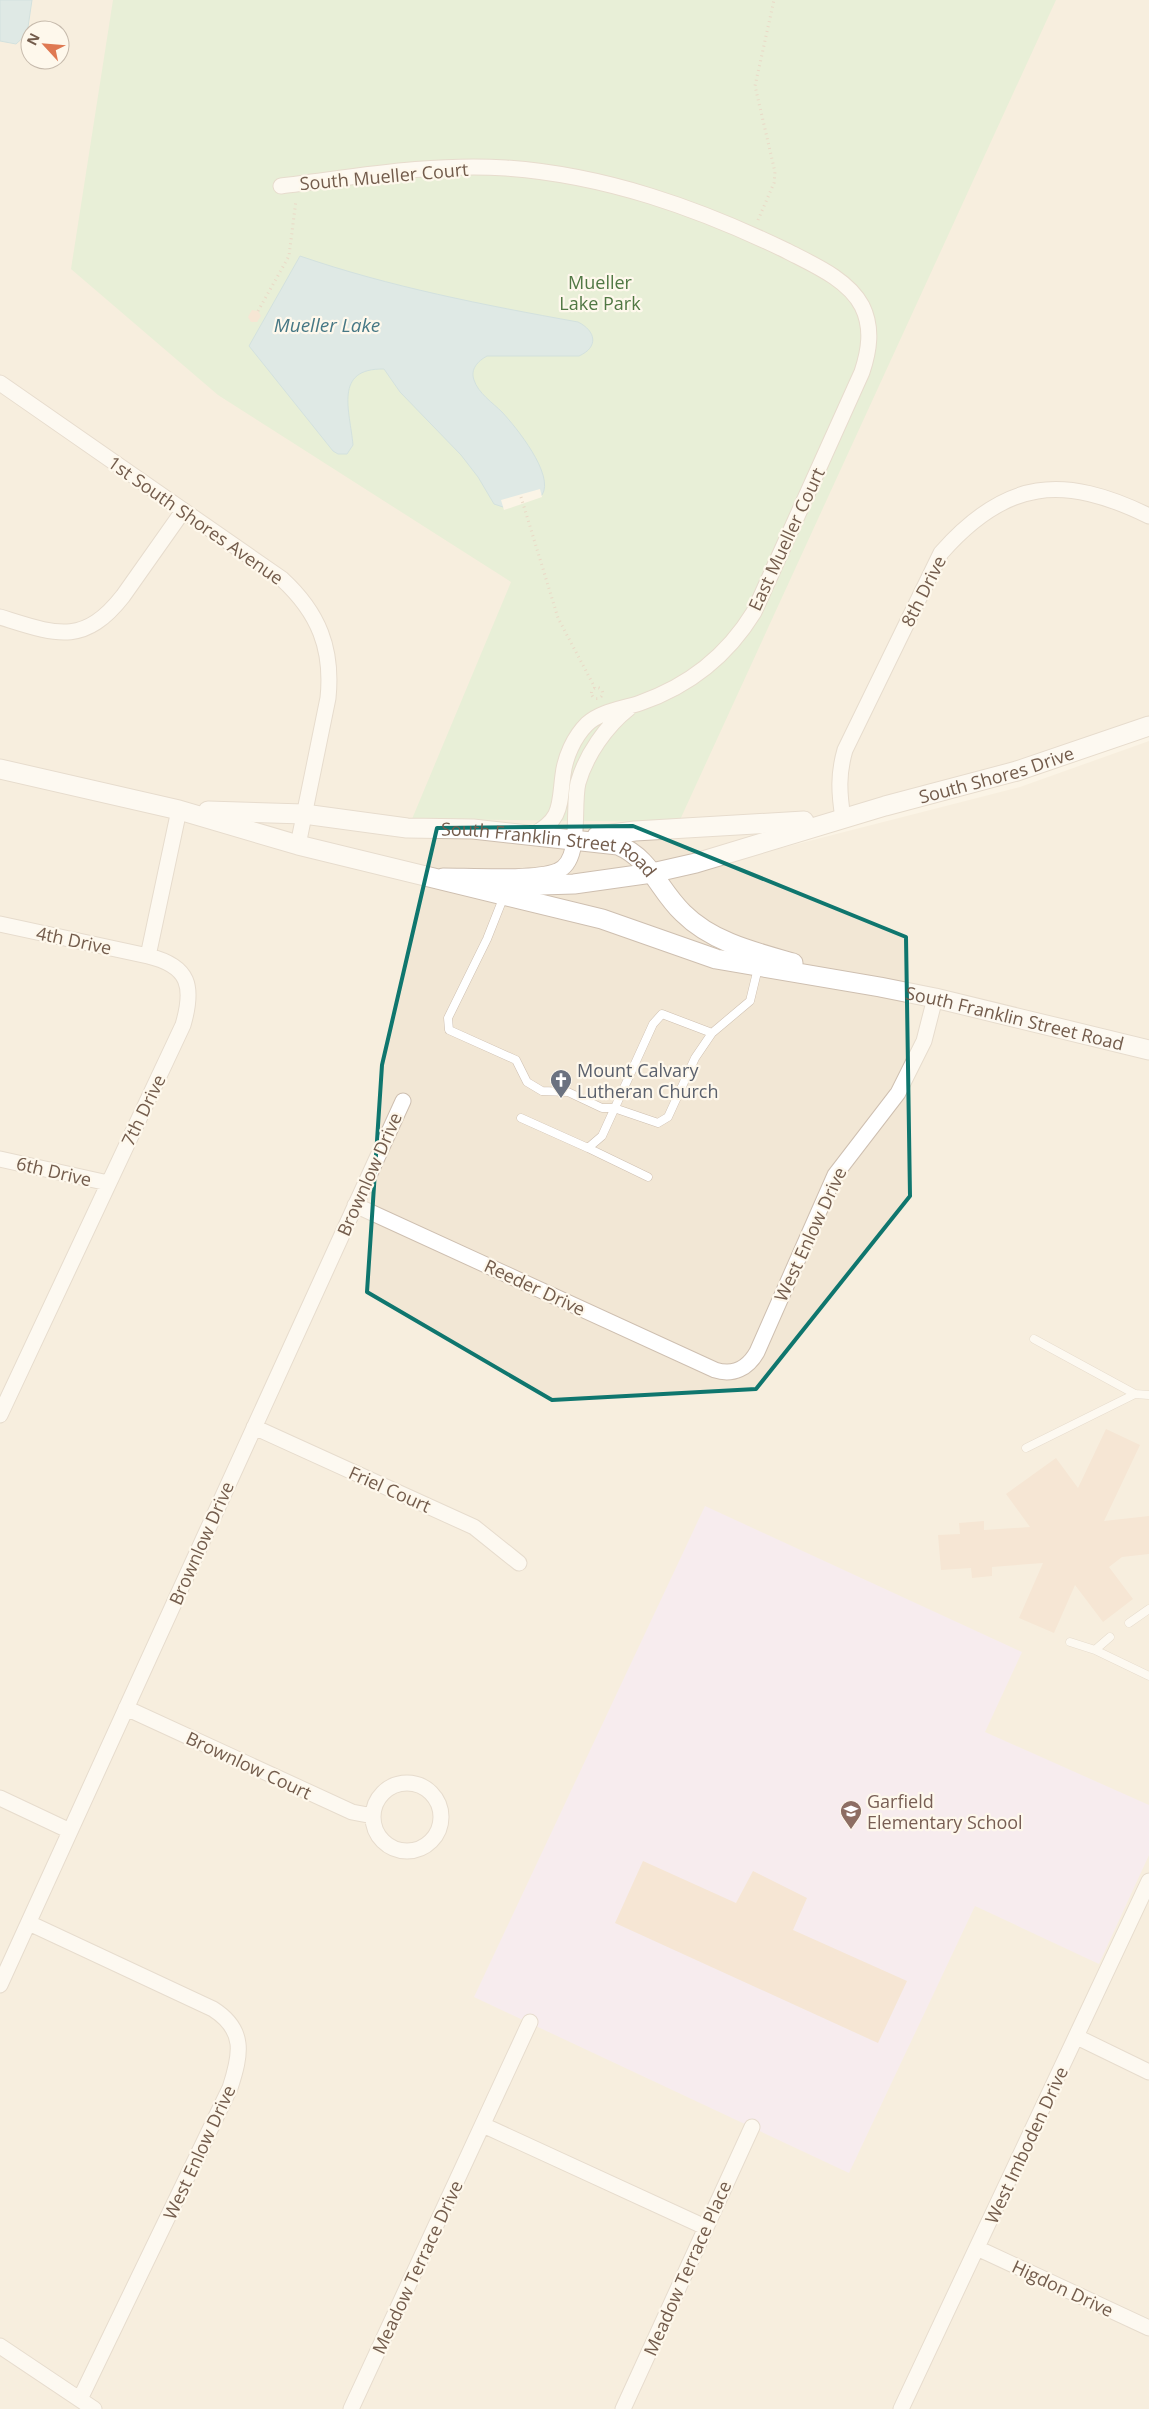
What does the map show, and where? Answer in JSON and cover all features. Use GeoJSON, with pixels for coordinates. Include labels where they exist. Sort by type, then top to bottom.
{"type":"FeatureCollection","features":[{"type":"Feature","properties":{"kind":"street","name":"South Mueller Court"},"geometry":{"type":"LineString","coordinates":[[281,186],[437,168],[474,167],[532,170],[635,191],[691,209],[752,234],[834,278],[854,295],[862,306],[866,318]]}},
{"type":"Feature","properties":{"kind":"street","name":"East Mueller Court"},"geometry":{"type":"LineString","coordinates":[[532,835],[548,826],[558,812],[566,762],[580,732],[596,717],[668,692],[702,671],[736,638],[754,612],[862,372],[868,346],[866,318]]}},
{"type":"Feature","properties":{"kind":"street","name":"1st South Shores Avenue"},"geometry":{"type":"LineString","coordinates":[[0,383],[282,579],[304,603],[322,634],[330,675],[328,698],[298,845]]}},
{"type":"Feature","properties":{"kind":"street","name":"8th Drive"},"geometry":{"type":"LineString","coordinates":[[843,818],[838,790],[839,770],[845,750],[941,553],[962,528],[990,509],[1021,494],[1052,488],[1084,490],[1116,500],[1149,516]]}},
{"type":"Feature","properties":{"kind":"street"},"geometry":{"type":"LineString","coordinates":[[0,617],[35,628],[65,633],[79,632],[92,625],[114,608],[182,511]]}},
{"type":"Feature","properties":{"kind":"street","name":"East Mueller Court"},"geometry":{"type":"LineString","coordinates":[[419,876],[549,874],[559,871],[571,860],[576,795],[582,771],[604,735],[631,706]]}},
{"type":"Feature","properties":{"kind":"street","name":"South Shores Drive"},"geometry":{"type":"LineString","coordinates":[[419,876],[541,885],[603,882],[652,873],[696,863],[843,818],[1017,771],[1149,726]]}},
{"type":"Feature","properties":{"kind":"street","name":"South Franklin Street Road"},"geometry":{"type":"LineString","coordinates":[[0,769],[180,810],[298,845],[419,876],[602,919],[689,951],[724,961],[935,998],[1149,1050]]}},
{"type":"Feature","properties":{"kind":"street"},"geometry":{"type":"LineString","coordinates":[[148,956],[180,810]]}},
{"type":"Feature","properties":{"kind":"street","name":"South Franklin Street Road"},"geometry":{"type":"LineString","coordinates":[[180,810],[304,814],[408,828],[473,829],[602,842],[628,849],[646,863],[676,905],[692,921],[722,940],[777,959],[880,987]]}},
{"type":"Feature","properties":{"kind":"street","name":"South Shores Drive"},"geometry":{"type":"LineString","coordinates":[[574,839],[635,831],[843,818]]}},
{"type":"Feature","properties":{"kind":"street"},"geometry":{"type":"LineString","coordinates":[[676,905],[673,896],[675,881],[684,870],[696,863]]}},
{"type":"Feature","properties":{"kind":"street","name":"4th Drive"},"geometry":{"type":"LineString","coordinates":[[0,924],[148,956]]}},
{"type":"Feature","properties":{"kind":"street","name":"7th Drive"},"geometry":{"type":"LineString","coordinates":[[0,1415],[178,1038],[190,996],[188,985],[170,963],[148,956]]}},
{"type":"Feature","properties":{"kind":"street","name":"West Enlow Drive"},"geometry":{"type":"LineString","coordinates":[[715,1370],[725,1372],[738,1370],[746,1366],[755,1357],[835,1175],[902,1086],[924,1040],[935,998]]}},
{"type":"Feature","properties":{"kind":"street","name":"Brownlow Drive"},"geometry":{"type":"LineString","coordinates":[[0,1985],[403,1101]]}},
{"type":"Feature","properties":{"kind":"street","name":"6th Drive"},"geometry":{"type":"LineString","coordinates":[[0,1159],[108,1184]]}},
{"type":"Feature","properties":{"kind":"street","name":"Reeder Drive"},"geometry":{"type":"LineString","coordinates":[[355,1205],[715,1370]]}},
{"type":"Feature","properties":{"kind":"street","name":"Friel Court"},"geometry":{"type":"LineString","coordinates":[[254,1427],[474,1527],[519,1563]]}},
{"type":"Feature","properties":{"kind":"street","name":"Brownlow Court"},"geometry":{"type":"LineString","coordinates":[[126,1708],[352,1812],[373,1816]]}},
{"type":"Feature","properties":{"kind":"street"},"geometry":{"type":"LineString","coordinates":[[401,1783],[412,1783],[428,1790],[439,1803],[442,1814],[440,1825],[432,1839],[419,1849],[408,1851],[397,1850],[387,1845],[379,1836],[373,1816],[375,1804],[381,1794],[390,1787],[401,1783]]}},
{"type":"Feature","properties":{"kind":"street"},"geometry":{"type":"LineString","coordinates":[[0,1798],[70,1831]]}},
{"type":"Feature","properties":{"kind":"street","name":"West Imboden Drive"},"geometry":{"type":"LineString","coordinates":[[901,2409],[1149,1881]]}},
{"type":"Feature","properties":{"kind":"street","name":"West Enlow Drive"},"geometry":{"type":"LineString","coordinates":[[29,1922],[212,2008],[232,2024],[237,2032],[235,2073],[230,2088],[80,2399]]}},
{"type":"Feature","properties":{"kind":"street","name":"Meadow Terrace Drive"},"geometry":{"type":"LineString","coordinates":[[351,2409],[530,2022]]}},
{"type":"Feature","properties":{"kind":"street"},"geometry":{"type":"LineString","coordinates":[[1077,2037],[1149,2072]]}},
{"type":"Feature","properties":{"kind":"street"},"geometry":{"type":"LineString","coordinates":[[483,2125],[705,2227]]}},
{"type":"Feature","properties":{"kind":"street","name":"Meadow Terrace Place"},"geometry":{"type":"LineString","coordinates":[[623,2409],[752,2127]]}},
{"type":"Feature","properties":{"kind":"street","name":"Higdon Drive"},"geometry":{"type":"LineString","coordinates":[[977,2248],[1149,2328]]}},
{"type":"Feature","properties":{"kind":"street"},"geometry":{"type":"LineString","coordinates":[[0,2346],[94,2409]]}},
{"type":"Feature","properties":{"kind":"lane"},"geometry":{"type":"LineString","coordinates":[[504,896],[487,939],[448,1018],[449,1030],[516,1060],[527,1082],[542,1091],[568,1092],[602,1108],[614,1108],[658,1123],[668,1117],[695,1058],[712,1033],[750,1000],[758,968]]}},
{"type":"Feature","properties":{"kind":"lane"},"geometry":{"type":"LineString","coordinates":[[588,1148],[602,1136],[653,1024],[662,1014],[712,1033]]}},
{"type":"Feature","properties":{"kind":"lane"},"geometry":{"type":"LineString","coordinates":[[521,1118],[648,1177]]}},
{"type":"Feature","properties":{"kind":"lane"},"geometry":{"type":"LineString","coordinates":[[1034,1339],[1135,1394],[1149,1395]]}},
{"type":"Feature","properties":{"kind":"lane"},"geometry":{"type":"LineString","coordinates":[[1026,1448],[1135,1394]]}},
{"type":"Feature","properties":{"kind":"lane"},"geometry":{"type":"LineString","coordinates":[[1128,1623],[1149,1609]]}},
{"type":"Feature","properties":{"kind":"lane"},"geometry":{"type":"LineString","coordinates":[[1095,1650],[1110,1636]]}},
{"type":"Feature","properties":{"kind":"lane"},"geometry":{"type":"LineString","coordinates":[[1070,1642],[1095,1650],[1149,1676]]}},
{"type":"Feature","properties":{"kind":"path"},"geometry":{"type":"LineString","coordinates":[[752,234],[774,183],[775,172],[755,86],[774,0]]}},
{"type":"Feature","properties":{"kind":"path"},"geometry":{"type":"LineString","coordinates":[[258,311],[289,256],[294,215]]}},
{"type":"Feature","properties":{"kind":"path"},"geometry":{"type":"LineString","coordinates":[[520,496],[558,618],[595,688]]}},
{"type":"Feature","properties":{"kind":"highlighted area"},"geometry":{"type":"Polygon","coordinates":[[[633,826],[906,937],[910,1196],[756,1389],[552,1400],[367,1292],[382,1065],[437,828],[633,826]]]}},
{"type":"Feature","properties":{"kind":"shaded area"},"geometry":{"type":"Polygon","coordinates":[[[32,0],[1149,0],[1149,719],[731,861],[1020,787],[1149,741],[1149,2409],[0,2409],[0,41],[16,44],[20,33],[20,70],[70,70],[70,20],[25,20],[32,0]]]}},
{"type":"Feature","properties":{"kind":"shaded area","name":"Garfield Elementary School"},"geometry":{"type":"Polygon","coordinates":[[[705,1506],[1022,1652],[985,1732],[1149,1805],[1149,1855],[1099,1964],[975,1906],[849,2173],[474,1997],[705,1506]]]}},
{"type":"Feature","properties":{"kind":"green space","name":"Mueller Lake Park"},"geometry":{"type":"Polygon","coordinates":[[[113,0],[1056,0],[679,822],[412,819],[511,582],[218,395],[71,269],[113,0]]]}},
{"type":"Feature","properties":{"kind":"water"},"geometry":{"type":"Polygon","coordinates":[[[0,0],[32,0],[29,20],[20,20],[20,40],[16,44],[0,41],[0,0]]]}},
{"type":"Feature","properties":{"kind":"water","name":"Mueller Lake"},"geometry":{"type":"Polygon","coordinates":[[[300,256],[403,286],[472,302],[578,322],[589,330],[592,334],[592,344],[590,348],[579,356],[487,356],[478,363],[473,372],[476,385],[516,428],[539,464],[545,486],[542,495],[503,507],[494,504],[478,477],[461,455],[400,392],[384,369],[368,371],[357,376],[351,384],[348,394],[348,406],[353,445],[347,454],[338,454],[333,451],[249,346],[300,256]]]}},
{"type":"Feature","properties":{"kind":"pier"},"geometry":{"type":"Polygon","coordinates":[[[540,489],[542,497],[504,510],[501,500],[540,489]]]}},
{"type":"Feature","properties":{"kind":"building"},"geometry":{"type":"Polygon","coordinates":[[[252,310],[258,311],[261,316],[257,322],[251,322],[248,317],[252,310]]]}},
{"type":"Feature","properties":{"kind":"building"},"geometry":{"type":"Polygon","coordinates":[[[1106,1429],[1140,1445],[1104,1521],[1149,1516],[1149,1554],[1122,1557],[1109,1567],[1133,1599],[1103,1622],[1075,1585],[1054,1633],[1019,1618],[1043,1563],[992,1567],[992,1576],[972,1578],[971,1568],[941,1570],[938,1535],[960,1534],[959,1523],[984,1521],[984,1530],[1030,1527],[1006,1494],[1056,1458],[1078,1488],[1106,1429]]]}},
{"type":"Feature","properties":{"kind":"building"},"geometry":{"type":"Polygon","coordinates":[[[643,1861],[736,1903],[753,1871],[807,1898],[793,1930],[907,1981],[878,2043],[615,1923],[643,1861]]]}},
{"type":"Feature","properties":{"kind":"place","name":"Mount Calvary Lutheran Church"},"geometry":{"type":"Point","coordinates":[561,1099]}},
{"type":"Feature","properties":{"kind":"place","name":"Garfield Elementary School"},"geometry":{"type":"Point","coordinates":[851,1830]}}]}
